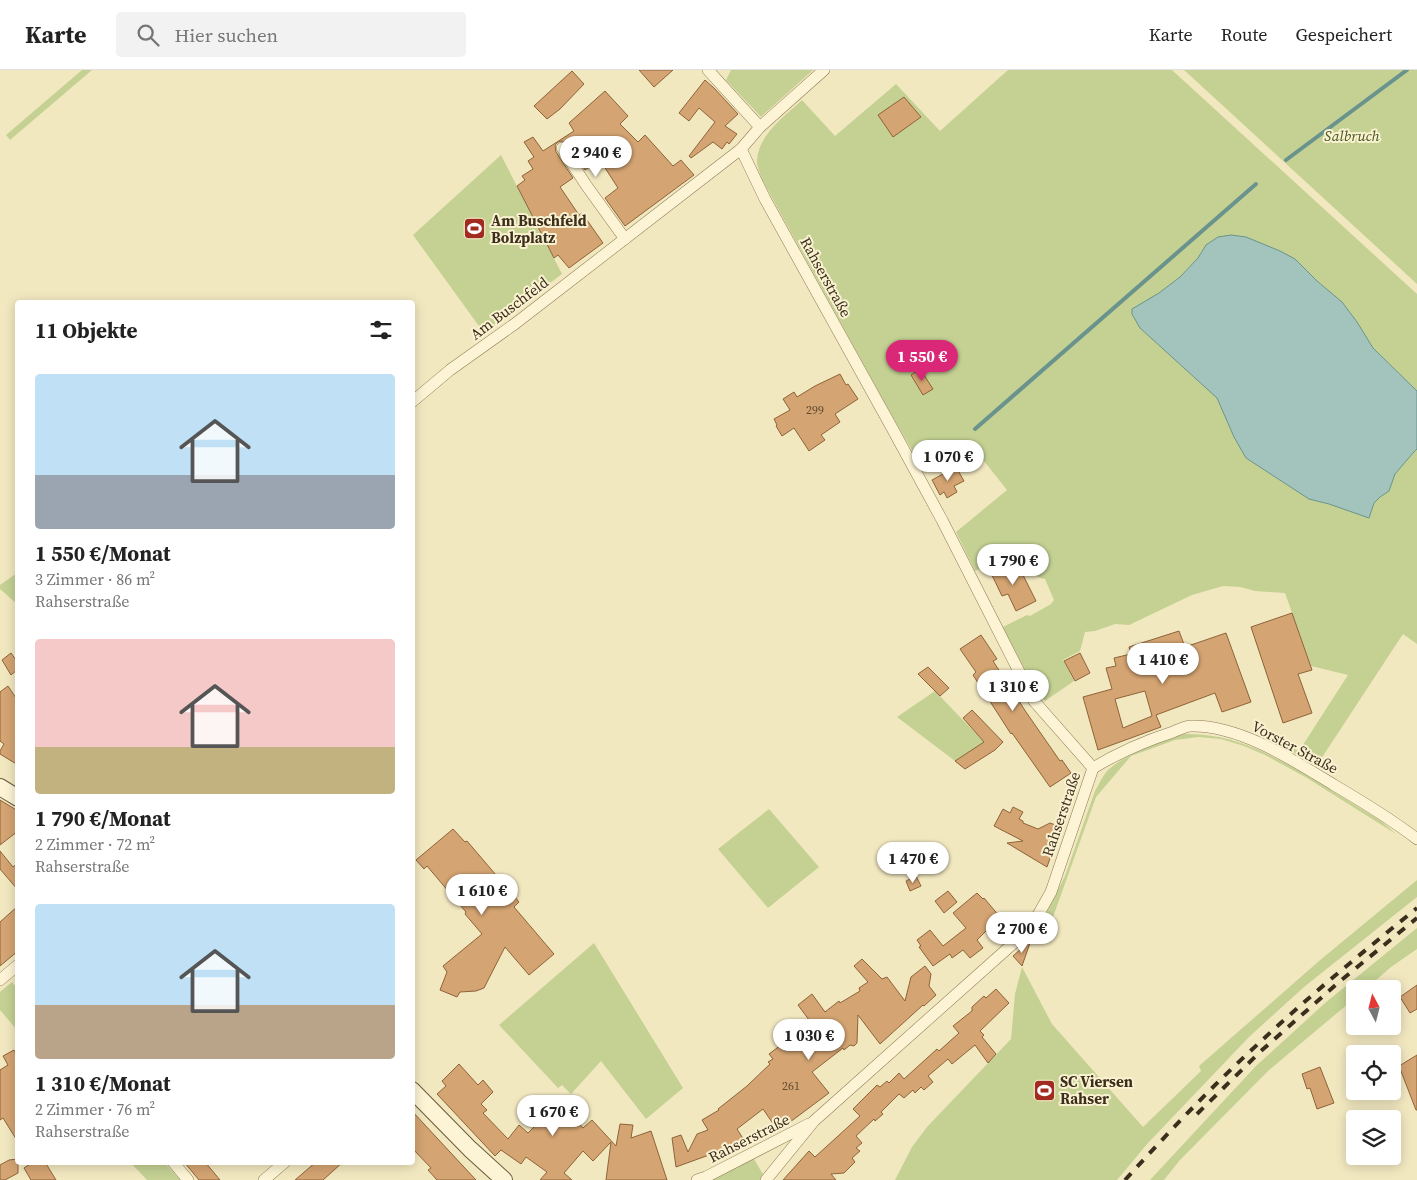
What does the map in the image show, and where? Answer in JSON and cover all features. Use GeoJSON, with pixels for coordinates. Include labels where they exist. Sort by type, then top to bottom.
{"type":"FeatureCollection","features":[{"type":"Feature","properties":{"kind":"street"},"geometry":{"type":"LineString","coordinates":[[708,70],[760,127]]}},
{"type":"Feature","properties":{"kind":"street","name":"Am Buschfeld"},"geometry":{"type":"LineString","coordinates":[[415,399],[450,370],[516,323],[741,149],[760,127],[824,70]]}},
{"type":"Feature","properties":{"kind":"street"},"geometry":{"type":"LineString","coordinates":[[562,148],[625,239]]}},
{"type":"Feature","properties":{"kind":"street","name":"Rahserstraße"},"geometry":{"type":"LineString","coordinates":[[741,149],[765,199],[942,520],[1034,701],[1093,768],[1051,892],[1038,916],[1016,941],[814,1121],[766,1180]]}},
{"type":"Feature","properties":{"kind":"street","name":"Vorster Straße"},"geometry":{"type":"LineString","coordinates":[[1093,768],[1114,755],[1161,735],[1190,726],[1223,730],[1249,738],[1280,753],[1377,811],[1417,840]]}},
{"type":"Feature","properties":{"kind":"street"},"geometry":{"type":"LineString","coordinates":[[0,787],[15,796]]}},
{"type":"Feature","properties":{"kind":"street"},"geometry":{"type":"LineString","coordinates":[[0,980],[15,972]]}},
{"type":"Feature","properties":{"kind":"street"},"geometry":{"type":"LineString","coordinates":[[415,1093],[470,1150],[504,1180]]}},
{"type":"Feature","properties":{"kind":"street","name":"Rahserstraße"},"geometry":{"type":"LineString","coordinates":[[697,1180],[814,1121]]}},
{"type":"Feature","properties":{"kind":"street"},"geometry":{"type":"LineString","coordinates":[[176,1165],[188,1180]]}},
{"type":"Feature","properties":{"kind":"street"},"geometry":{"type":"LineString","coordinates":[[264,1180],[282,1165]]}},
{"type":"Feature","properties":{"kind":"green space"},"geometry":{"type":"Polygon","coordinates":[[[82,70],[92,70],[10,140],[6,135],[82,70]]]}},
{"type":"Feature","properties":{"kind":"green space"},"geometry":{"type":"Polygon","coordinates":[[[731,70],[813,70],[761,117],[726,80],[731,70]]]}},
{"type":"Feature","properties":{"kind":"green space"},"geometry":{"type":"Polygon","coordinates":[[[1008,70],[1172,70],[1417,294],[1417,391],[1373,348],[1342,302],[1295,259],[1246,237],[1231,235],[1218,238],[1206,245],[1198,258],[1180,277],[1159,293],[1140,328],[1217,398],[1234,437],[1246,458],[1309,499],[1369,518],[1374,503],[1389,491],[1395,474],[1417,449],[1417,644],[1403,634],[1317,765],[1272,741],[1272,737],[1299,751],[1348,675],[1311,666],[1285,593],[1223,586],[1192,595],[1129,625],[1115,624],[1095,631],[1085,632],[1080,651],[1063,660],[1074,681],[1045,701],[1030,679],[1003,627],[1027,615],[1030,616],[1051,604],[1054,600],[1045,579],[1037,577],[1025,554],[1017,551],[975,571],[956,532],[1007,490],[968,441],[925,473],[765,185],[757,163],[758,153],[766,135],[802,100],[835,136],[896,84],[940,131],[1008,70]]]}},
{"type":"Feature","properties":{"kind":"green space","name":"Salbruch"},"geometry":{"type":"Polygon","coordinates":[[[1184,70],[1417,70],[1417,284],[1184,70]]]}},
{"type":"Feature","properties":{"kind":"green space"},"geometry":{"type":"Polygon","coordinates":[[[501,155],[562,274],[484,333],[413,235],[501,155]]]}},
{"type":"Feature","properties":{"kind":"green space"},"geometry":{"type":"Polygon","coordinates":[[[15,574],[15,602],[0,589],[0,585],[15,574]]]}},
{"type":"Feature","properties":{"kind":"green space"},"geometry":{"type":"Polygon","coordinates":[[[935,691],[984,742],[955,761],[897,717],[935,691]]]}},
{"type":"Feature","properties":{"kind":"green space"},"geometry":{"type":"Polygon","coordinates":[[[1184,734],[1233,740],[1277,759],[1381,821],[1396,834],[1307,778],[1244,746],[1221,739],[1198,737],[1175,740],[1131,756],[1096,797],[1053,917],[1028,942],[1042,922],[1065,876],[1095,791],[1105,773],[1114,765],[1133,754],[1184,734]]]}},
{"type":"Feature","properties":{"kind":"green space"},"geometry":{"type":"Polygon","coordinates":[[[769,809],[819,867],[768,908],[718,849],[769,809]]]}},
{"type":"Feature","properties":{"kind":"green space"},"geometry":{"type":"Polygon","coordinates":[[[1417,880],[1417,897],[1304,987],[1249,1037],[1148,1143],[1117,1180],[895,1180],[912,1147],[927,1127],[1011,1039],[1015,994],[1022,967],[1052,1024],[1143,1127],[1201,1071],[1199,1066],[1319,961],[1417,880]]]}},
{"type":"Feature","properties":{"kind":"green space"},"geometry":{"type":"Polygon","coordinates":[[[1417,928],[1417,949],[1376,980],[1353,980],[1417,928]]]}},
{"type":"Feature","properties":{"kind":"green space"},"geometry":{"type":"Polygon","coordinates":[[[594,943],[683,1088],[646,1119],[601,1061],[571,1094],[562,1085],[558,1088],[499,1025],[594,943]]]}},
{"type":"Feature","properties":{"kind":"green space"},"geometry":{"type":"Polygon","coordinates":[[[12,982],[15,986],[15,1028],[0,1010],[0,992],[12,982]]]}},
{"type":"Feature","properties":{"kind":"green space"},"geometry":{"type":"Polygon","coordinates":[[[1346,986],[1346,1006],[1268,1071],[1180,1160],[1164,1180],[1150,1180],[1256,1066],[1346,986]]]}},
{"type":"Feature","properties":{"kind":"green space"},"geometry":{"type":"Polygon","coordinates":[[[754,1159],[764,1176],[760,1180],[710,1180],[754,1159]]]}},
{"type":"Feature","properties":{"kind":"green space"},"geometry":{"type":"Polygon","coordinates":[[[133,1165],[167,1165],[180,1180],[147,1180],[133,1165]]]}},
{"type":"Feature","properties":{"kind":"water"},"geometry":{"type":"Polygon","coordinates":[[[1231,235],[1246,237],[1295,259],[1342,302],[1373,348],[1417,391],[1417,449],[1395,474],[1389,491],[1374,503],[1369,518],[1309,499],[1246,458],[1234,437],[1217,398],[1140,328],[1132,314],[1132,309],[1159,293],[1180,277],[1198,258],[1206,245],[1218,237],[1231,235]]]}},
{"type":"Feature","properties":{"kind":"building"},"geometry":{"type":"Polygon","coordinates":[[[639,70],[673,70],[654,87],[639,70]]]}},
{"type":"Feature","properties":{"kind":"building"},"geometry":{"type":"Polygon","coordinates":[[[572,71],[584,84],[560,109],[547,119],[534,106],[572,71]]]}},
{"type":"Feature","properties":{"kind":"building"},"geometry":{"type":"Polygon","coordinates":[[[705,80],[738,114],[725,126],[737,134],[722,149],[713,142],[691,158],[689,156],[715,122],[699,108],[689,121],[679,113],[705,80]]]}},
{"type":"Feature","properties":{"kind":"building"},"geometry":{"type":"Polygon","coordinates":[[[605,91],[628,116],[620,124],[638,142],[645,135],[673,166],[681,160],[694,175],[625,226],[605,198],[618,188],[600,160],[585,170],[568,144],[562,141],[558,142],[555,145],[556,152],[573,178],[560,187],[579,215],[582,213],[603,243],[569,268],[558,255],[554,258],[517,186],[525,180],[522,176],[533,169],[528,161],[534,157],[524,142],[533,137],[543,151],[574,131],[569,123],[605,91]]]}},
{"type":"Feature","properties":{"kind":"building"},"geometry":{"type":"Polygon","coordinates":[[[904,97],[921,117],[893,137],[878,115],[904,97]]]}},
{"type":"Feature","properties":{"kind":"building"},"geometry":{"type":"Polygon","coordinates":[[[920,369],[933,389],[923,395],[911,375],[920,369]]]}},
{"type":"Feature","properties":{"kind":"building"},"geometry":{"type":"Polygon","coordinates":[[[840,374],[846,385],[848,384],[858,399],[835,414],[840,422],[821,435],[825,440],[809,451],[794,428],[782,436],[774,419],[790,410],[783,399],[794,392],[797,397],[840,374]]]}},
{"type":"Feature","properties":{"kind":"building"},"geometry":{"type":"Polygon","coordinates":[[[956,467],[964,481],[954,486],[957,492],[947,498],[944,492],[940,495],[932,480],[956,467]]]}},
{"type":"Feature","properties":{"kind":"building"},"geometry":{"type":"Polygon","coordinates":[[[1005,561],[1011,573],[1020,569],[1036,601],[1016,611],[1008,594],[1002,596],[989,569],[1005,561]]]}},
{"type":"Feature","properties":{"kind":"building"},"geometry":{"type":"Polygon","coordinates":[[[1292,613],[1312,670],[1298,674],[1312,713],[1283,723],[1251,627],[1292,613]]]}},
{"type":"Feature","properties":{"kind":"building"},"geometry":{"type":"Polygon","coordinates":[[[1179,631],[1185,647],[1226,633],[1251,702],[1222,712],[1215,693],[1156,715],[1161,727],[1098,750],[1083,697],[1112,689],[1106,668],[1116,666],[1114,658],[1131,654],[1129,647],[1179,631]],[[1145,691],[1115,699],[1123,728],[1152,716],[1145,691]]]}},
{"type":"Feature","properties":{"kind":"building"},"geometry":{"type":"Polygon","coordinates":[[[981,635],[997,659],[993,661],[1026,712],[1060,761],[1062,760],[1071,773],[1050,787],[1011,734],[973,675],[976,672],[960,649],[981,635]]]}},
{"type":"Feature","properties":{"kind":"building"},"geometry":{"type":"Polygon","coordinates":[[[11,653],[15,659],[15,672],[11,675],[2,660],[11,653]]]}},
{"type":"Feature","properties":{"kind":"building"},"geometry":{"type":"Polygon","coordinates":[[[1080,653],[1090,673],[1075,681],[1064,661],[1080,653]]]}},
{"type":"Feature","properties":{"kind":"building"},"geometry":{"type":"Polygon","coordinates":[[[928,667],[949,688],[940,696],[918,674],[928,667]]]}},
{"type":"Feature","properties":{"kind":"building"},"geometry":{"type":"Polygon","coordinates":[[[8,686],[15,696],[15,763],[0,754],[4,744],[0,741],[0,692],[8,686]]]}},
{"type":"Feature","properties":{"kind":"building"},"geometry":{"type":"Polygon","coordinates":[[[972,710],[1003,742],[995,750],[965,769],[955,761],[984,742],[963,718],[972,710]]]}},
{"type":"Feature","properties":{"kind":"building"},"geometry":{"type":"Polygon","coordinates":[[[0,800],[15,809],[15,833],[0,845],[0,800]]]}},
{"type":"Feature","properties":{"kind":"building"},"geometry":{"type":"Polygon","coordinates":[[[1013,807],[1023,812],[1019,819],[1023,823],[1038,829],[1050,823],[1061,827],[1047,867],[1007,843],[1023,841],[994,826],[1003,809],[1010,813],[1013,807]]]}},
{"type":"Feature","properties":{"kind":"building"},"geometry":{"type":"Polygon","coordinates":[[[453,829],[465,842],[467,841],[519,902],[514,907],[554,954],[529,975],[505,947],[484,988],[476,991],[460,992],[457,997],[440,990],[447,972],[443,966],[482,934],[427,866],[424,869],[416,860],[453,829]]]}},
{"type":"Feature","properties":{"kind":"building"},"geometry":{"type":"Polygon","coordinates":[[[0,851],[13,867],[15,865],[15,886],[0,869],[0,851]]]}},
{"type":"Feature","properties":{"kind":"building"},"geometry":{"type":"Polygon","coordinates":[[[916,876],[921,886],[910,891],[906,881],[916,876]]]}},
{"type":"Feature","properties":{"kind":"building"},"geometry":{"type":"Polygon","coordinates":[[[948,891],[957,902],[944,913],[935,901],[948,891]]]}},
{"type":"Feature","properties":{"kind":"building"},"geometry":{"type":"Polygon","coordinates":[[[977,893],[984,898],[1000,917],[977,940],[983,948],[970,958],[963,950],[952,958],[950,954],[933,966],[919,947],[921,946],[917,940],[930,930],[943,946],[966,928],[953,913],[977,893]]]}},
{"type":"Feature","properties":{"kind":"building"},"geometry":{"type":"Polygon","coordinates":[[[15,909],[15,954],[0,966],[0,922],[15,909]]]}},
{"type":"Feature","properties":{"kind":"building"},"geometry":{"type":"Polygon","coordinates":[[[1031,940],[1022,966],[1013,956],[1031,940]]]}},
{"type":"Feature","properties":{"kind":"building"},"geometry":{"type":"Polygon","coordinates":[[[862,959],[882,979],[887,977],[905,1001],[911,977],[925,966],[931,974],[929,986],[936,995],[880,1044],[858,1015],[857,1043],[854,1046],[850,1045],[844,1050],[843,1048],[812,1072],[829,1093],[778,1131],[763,1109],[737,1129],[744,1140],[731,1147],[676,1167],[672,1138],[681,1135],[688,1152],[697,1134],[708,1130],[702,1120],[719,1110],[770,1064],[768,1062],[773,1059],[769,1054],[781,1045],[785,1051],[796,1042],[803,1051],[820,1038],[810,1026],[812,1024],[798,1005],[812,994],[825,1012],[839,1001],[840,1003],[860,991],[859,988],[868,982],[854,966],[862,959]]]}},
{"type":"Feature","properties":{"kind":"building"},"geometry":{"type":"Polygon","coordinates":[[[1417,985],[1417,1009],[1410,1013],[1401,996],[1417,985]]]}},
{"type":"Feature","properties":{"kind":"building"},"geometry":{"type":"Polygon","coordinates":[[[996,989],[1009,1003],[980,1031],[984,1035],[982,1037],[996,1054],[988,1063],[975,1045],[952,1064],[948,1059],[928,1076],[933,1082],[924,1090],[921,1087],[915,1093],[913,1090],[904,1098],[899,1094],[881,1112],[883,1114],[875,1121],[874,1119],[856,1136],[862,1143],[856,1148],[860,1151],[852,1158],[855,1162],[844,1173],[831,1174],[836,1180],[783,1180],[809,1151],[815,1157],[860,1116],[853,1109],[877,1085],[880,1087],[887,1081],[889,1083],[899,1073],[904,1079],[937,1049],[939,1051],[959,1033],[953,1026],[972,1011],[972,1007],[984,996],[986,998],[996,989]]]}},
{"type":"Feature","properties":{"kind":"building"},"geometry":{"type":"Polygon","coordinates":[[[14,1050],[15,1052],[15,1137],[3,1118],[0,1120],[0,1070],[8,1065],[3,1056],[14,1050]]]}},
{"type":"Feature","properties":{"kind":"building"},"geometry":{"type":"Polygon","coordinates":[[[1417,1055],[1417,1110],[1401,1071],[1401,1065],[1417,1055]]]}},
{"type":"Feature","properties":{"kind":"building"},"geometry":{"type":"Polygon","coordinates":[[[459,1064],[478,1085],[483,1080],[493,1092],[481,1104],[487,1110],[483,1113],[508,1139],[519,1125],[528,1133],[559,1102],[583,1128],[592,1120],[616,1146],[620,1124],[633,1125],[631,1138],[651,1131],[667,1180],[606,1180],[611,1142],[593,1161],[583,1151],[564,1173],[572,1180],[540,1180],[547,1172],[526,1157],[521,1164],[501,1150],[495,1156],[437,1094],[446,1086],[442,1081],[459,1064]]]}},
{"type":"Feature","properties":{"kind":"building"},"geometry":{"type":"Polygon","coordinates":[[[1320,1067],[1334,1103],[1317,1109],[1310,1088],[1307,1089],[1302,1074],[1320,1067]]]}},
{"type":"Feature","properties":{"kind":"building"},"geometry":{"type":"Polygon","coordinates":[[[415,1114],[476,1180],[437,1180],[428,1170],[431,1168],[415,1151],[415,1114]]]}},
{"type":"Feature","properties":{"kind":"building"},"geometry":{"type":"Polygon","coordinates":[[[15,1159],[15,1165],[18,1165],[18,1173],[5,1180],[0,1180],[0,1165],[15,1159]]]}},
{"type":"Feature","properties":{"kind":"building"},"geometry":{"type":"Polygon","coordinates":[[[28,1165],[47,1165],[56,1180],[31,1180],[24,1168],[28,1165]]]}},
{"type":"Feature","properties":{"kind":"building"},"geometry":{"type":"Polygon","coordinates":[[[186,1165],[208,1165],[220,1180],[199,1180],[186,1165]]]}},
{"type":"Feature","properties":{"kind":"building"},"geometry":{"type":"Polygon","coordinates":[[[312,1165],[340,1165],[323,1180],[295,1180],[312,1165]]]}},
{"type":"Feature","properties":{"kind":"waterway"},"geometry":{"type":"LineString","coordinates":[[1286,160],[1407,70]]}},
{"type":"Feature","properties":{"kind":"waterway"},"geometry":{"type":"LineString","coordinates":[[975,429],[1256,184]]}},
{"type":"Feature","properties":{"kind":"railway"},"geometry":{"type":"LineString","coordinates":[[1125,1180],[1190,1110],[1277,1026],[1316,991],[1417,908]]}},
{"type":"Feature","properties":{"kind":"railway"},"geometry":{"type":"LineString","coordinates":[[1197,1114],[1261,1051],[1339,982],[1417,918]]}},
{"type":"Feature","properties":{"kind":"place","name":"Am Buschfeld Bolzplatz"},"geometry":{"type":"Point","coordinates":[475,229]}},
{"type":"Feature","properties":{"kind":"place","name":"SC Viersen Rahser"},"geometry":{"type":"Point","coordinates":[1044,1090]}}]}
